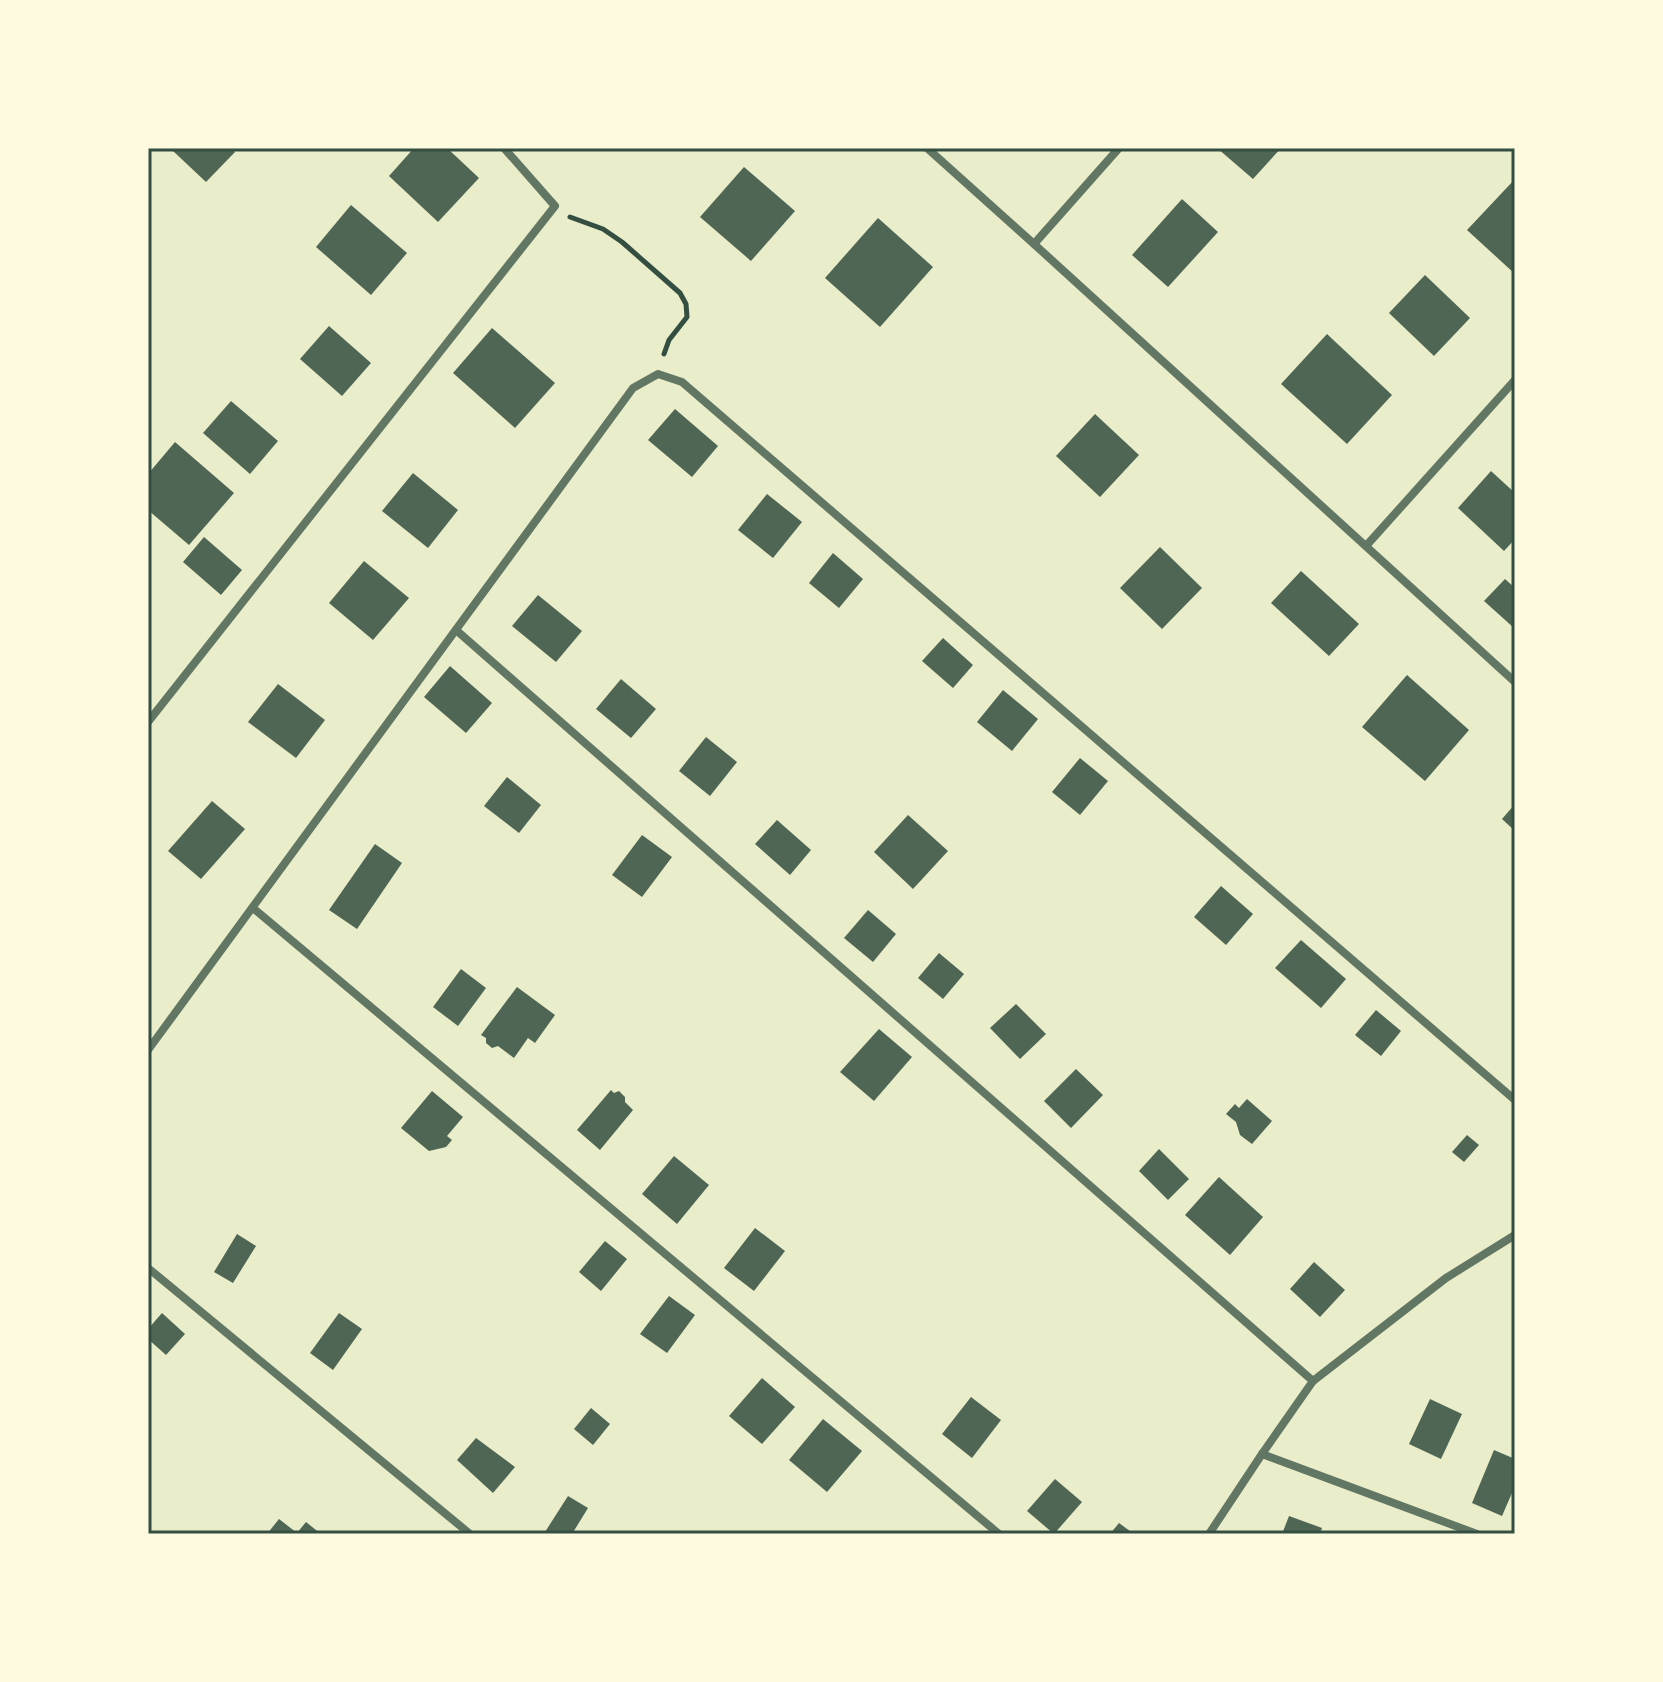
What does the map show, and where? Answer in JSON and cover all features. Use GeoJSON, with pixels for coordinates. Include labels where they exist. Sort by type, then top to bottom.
{"type":"FeatureCollection","features":[{"type":"Feature","properties":{"kind":"street"},"geometry":{"type":"LineString","coordinates":[[148,722],[555,206],[504,148]]}},
{"type":"Feature","properties":{"kind":"street"},"geometry":{"type":"LineString","coordinates":[[927,148],[1515,682]]}},
{"type":"Feature","properties":{"kind":"street"},"geometry":{"type":"LineString","coordinates":[[1034,244],[1119,148]]}},
{"type":"Feature","properties":{"kind":"street"},"geometry":{"type":"LineString","coordinates":[[148,1050],[633,388],[658,374],[682,382],[1515,1100]]}},
{"type":"Feature","properties":{"kind":"street"},"geometry":{"type":"LineString","coordinates":[[1366,546],[1515,380]]}},
{"type":"Feature","properties":{"kind":"street"},"geometry":{"type":"LineString","coordinates":[[456,630],[1313,1381]]}},
{"type":"Feature","properties":{"kind":"street"},"geometry":{"type":"LineString","coordinates":[[253,908],[999,1534]]}},
{"type":"Feature","properties":{"kind":"street"},"geometry":{"type":"LineString","coordinates":[[1209,1534],[1313,1381],[1446,1278],[1515,1235]]}},
{"type":"Feature","properties":{"kind":"street"},"geometry":{"type":"LineString","coordinates":[[148,1268],[470,1534]]}},
{"type":"Feature","properties":{"kind":"street"},"geometry":{"type":"LineString","coordinates":[[1262,1454],[1477,1534]]}},
{"type":"Feature","properties":{"kind":"path"},"geometry":{"type":"LineString","coordinates":[[572,218],[603,229],[622,242],[680,293],[686,304],[687,317],[669,340],[658,374]]}},
{"type":"Feature","properties":{"kind":"building"},"geometry":{"type":"Polygon","coordinates":[[[231,148],[235,152],[206,182],[172,150],[231,148]]]}},
{"type":"Feature","properties":{"kind":"building"},"geometry":{"type":"Polygon","coordinates":[[[414,148],[447,148],[479,178],[438,222],[389,176],[414,148]]]}},
{"type":"Feature","properties":{"kind":"building"},"geometry":{"type":"Polygon","coordinates":[[[1217,148],[1281,148],[1253,179],[1217,148]]]}},
{"type":"Feature","properties":{"kind":"building"},"geometry":{"type":"Polygon","coordinates":[[[744,167],[795,211],[751,261],[700,217],[744,167]]]}},
{"type":"Feature","properties":{"kind":"building"},"geometry":{"type":"Polygon","coordinates":[[[1515,179],[1515,274],[1467,230],[1515,179]]]}},
{"type":"Feature","properties":{"kind":"building"},"geometry":{"type":"Polygon","coordinates":[[[1182,199],[1218,232],[1168,287],[1132,255],[1182,199]]]}},
{"type":"Feature","properties":{"kind":"building"},"geometry":{"type":"Polygon","coordinates":[[[351,205],[407,253],[371,295],[316,247],[351,205]]]}},
{"type":"Feature","properties":{"kind":"building"},"geometry":{"type":"Polygon","coordinates":[[[878,218],[933,267],[880,327],[825,278],[878,218]]]}},
{"type":"Feature","properties":{"kind":"building"},"geometry":{"type":"Polygon","coordinates":[[[1425,275],[1470,318],[1434,356],[1389,313],[1425,275]]]}},
{"type":"Feature","properties":{"kind":"building"},"geometry":{"type":"Polygon","coordinates":[[[329,326],[371,363],[342,396],[300,359],[329,326]]]}},
{"type":"Feature","properties":{"kind":"building"},"geometry":{"type":"Polygon","coordinates":[[[492,328],[555,383],[515,428],[453,373],[492,328]]]}},
{"type":"Feature","properties":{"kind":"building"},"geometry":{"type":"Polygon","coordinates":[[[1327,334],[1392,395],[1347,444],[1281,384],[1327,334]]]}},
{"type":"Feature","properties":{"kind":"building"},"geometry":{"type":"Polygon","coordinates":[[[231,401],[278,441],[250,474],[203,433],[231,401]]]}},
{"type":"Feature","properties":{"kind":"building"},"geometry":{"type":"Polygon","coordinates":[[[675,409],[718,446],[692,477],[648,440],[675,409]]]}},
{"type":"Feature","properties":{"kind":"building"},"geometry":{"type":"Polygon","coordinates":[[[1095,414],[1139,455],[1100,497],[1056,456],[1095,414]]]}},
{"type":"Feature","properties":{"kind":"building"},"geometry":{"type":"Polygon","coordinates":[[[175,442],[234,493],[189,545],[148,510],[148,474],[175,442]]]}},
{"type":"Feature","properties":{"kind":"building"},"geometry":{"type":"Polygon","coordinates":[[[1491,471],[1515,493],[1515,539],[1504,551],[1458,508],[1491,471]]]}},
{"type":"Feature","properties":{"kind":"building"},"geometry":{"type":"Polygon","coordinates":[[[413,473],[458,510],[428,548],[382,511],[413,473]]]}},
{"type":"Feature","properties":{"kind":"building"},"geometry":{"type":"Polygon","coordinates":[[[767,494],[802,522],[773,558],[738,530],[767,494]]]}},
{"type":"Feature","properties":{"kind":"building"},"geometry":{"type":"Polygon","coordinates":[[[204,537],[242,570],[221,595],[183,562],[204,537]]]}},
{"type":"Feature","properties":{"kind":"building"},"geometry":{"type":"Polygon","coordinates":[[[1160,547],[1202,588],[1162,629],[1120,588],[1160,547]]]}},
{"type":"Feature","properties":{"kind":"building"},"geometry":{"type":"Polygon","coordinates":[[[833,553],[863,579],[839,608],[809,583],[833,553]]]}},
{"type":"Feature","properties":{"kind":"building"},"geometry":{"type":"Polygon","coordinates":[[[364,561],[409,598],[373,640],[329,603],[364,561]]]}},
{"type":"Feature","properties":{"kind":"building"},"geometry":{"type":"Polygon","coordinates":[[[1301,571],[1359,624],[1329,656],[1271,603],[1301,571]]]}},
{"type":"Feature","properties":{"kind":"building"},"geometry":{"type":"Polygon","coordinates":[[[1505,579],[1515,588],[1514,628],[1484,601],[1505,579]]]}},
{"type":"Feature","properties":{"kind":"building"},"geometry":{"type":"Polygon","coordinates":[[[538,595],[582,631],[556,662],[512,626],[538,595]]]}},
{"type":"Feature","properties":{"kind":"building"},"geometry":{"type":"Polygon","coordinates":[[[943,638],[973,665],[953,688],[922,661],[943,638]]]}},
{"type":"Feature","properties":{"kind":"building"},"geometry":{"type":"Polygon","coordinates":[[[450,666],[492,703],[466,733],[424,697],[450,666]]]}},
{"type":"Feature","properties":{"kind":"building"},"geometry":{"type":"Polygon","coordinates":[[[1407,675],[1469,730],[1425,781],[1362,727],[1407,675]]]}},
{"type":"Feature","properties":{"kind":"building"},"geometry":{"type":"Polygon","coordinates":[[[621,679],[656,709],[631,738],[596,709],[621,679]]]}},
{"type":"Feature","properties":{"kind":"building"},"geometry":{"type":"Polygon","coordinates":[[[278,684],[325,720],[296,758],[248,722],[278,684]]]}},
{"type":"Feature","properties":{"kind":"building"},"geometry":{"type":"Polygon","coordinates":[[[1003,690],[1038,719],[1012,751],[977,722],[1003,690]]]}},
{"type":"Feature","properties":{"kind":"building"},"geometry":{"type":"Polygon","coordinates":[[[706,737],[737,762],[710,796],[679,771],[706,737]]]}},
{"type":"Feature","properties":{"kind":"building"},"geometry":{"type":"Polygon","coordinates":[[[1080,758],[1108,781],[1080,815],[1052,792],[1080,758]]]}},
{"type":"Feature","properties":{"kind":"building"},"geometry":{"type":"Polygon","coordinates":[[[507,777],[541,805],[519,833],[484,806],[507,777]]]}},
{"type":"Feature","properties":{"kind":"building"},"geometry":{"type":"Polygon","coordinates":[[[212,801],[245,829],[201,879],[168,851],[212,801]]]}},
{"type":"Feature","properties":{"kind":"building"},"geometry":{"type":"Polygon","coordinates":[[[1515,804],[1515,831],[1502,819],[1515,804]]]}},
{"type":"Feature","properties":{"kind":"building"},"geometry":{"type":"Polygon","coordinates":[[[908,815],[948,851],[913,889],[874,852],[908,815]]]}},
{"type":"Feature","properties":{"kind":"building"},"geometry":{"type":"Polygon","coordinates":[[[777,820],[811,850],[790,875],[755,844],[777,820]]]}},
{"type":"Feature","properties":{"kind":"building"},"geometry":{"type":"Polygon","coordinates":[[[642,835],[672,857],[642,897],[612,875],[642,835]]]}},
{"type":"Feature","properties":{"kind":"building"},"geometry":{"type":"Polygon","coordinates":[[[375,844],[402,863],[357,929],[329,910],[375,844]]]}},
{"type":"Feature","properties":{"kind":"building"},"geometry":{"type":"Polygon","coordinates":[[[1221,886],[1253,914],[1226,945],[1194,917],[1221,886]]]}},
{"type":"Feature","properties":{"kind":"building"},"geometry":{"type":"Polygon","coordinates":[[[868,910],[896,934],[873,962],[844,938],[868,910]]]}},
{"type":"Feature","properties":{"kind":"building"},"geometry":{"type":"Polygon","coordinates":[[[1301,940],[1346,979],[1321,1008],[1275,968],[1301,940]]]}},
{"type":"Feature","properties":{"kind":"building"},"geometry":{"type":"Polygon","coordinates":[[[939,953],[964,974],[943,999],[918,978],[939,953]]]}},
{"type":"Feature","properties":{"kind":"building"},"geometry":{"type":"Polygon","coordinates":[[[461,969],[486,988],[458,1026],[433,1007],[461,969]]]}},
{"type":"Feature","properties":{"kind":"building"},"geometry":{"type":"Polygon","coordinates":[[[517,987],[555,1015],[535,1043],[528,1038],[514,1058],[498,1046],[492,1048],[481,1035],[517,987]]]}},
{"type":"Feature","properties":{"kind":"building"},"geometry":{"type":"Polygon","coordinates":[[[1016,1004],[1046,1034],[1020,1059],[990,1028],[1016,1004]]]}},
{"type":"Feature","properties":{"kind":"building"},"geometry":{"type":"Polygon","coordinates":[[[1376,1010],[1401,1031],[1381,1056],[1355,1035],[1376,1010]]]}},
{"type":"Feature","properties":{"kind":"building"},"geometry":{"type":"Polygon","coordinates":[[[879,1029],[912,1057],[874,1101],[840,1072],[879,1029]]]}},
{"type":"Feature","properties":{"kind":"building"},"geometry":{"type":"Polygon","coordinates":[[[1076,1069],[1103,1095],[1071,1128],[1044,1101],[1076,1069]]]}},
{"type":"Feature","properties":{"kind":"building"},"geometry":{"type":"Polygon","coordinates":[[[611,1090],[614,1093],[619,1091],[633,1110],[600,1150],[577,1130],[611,1090]]]}},
{"type":"Feature","properties":{"kind":"building"},"geometry":{"type":"Polygon","coordinates":[[[432,1091],[463,1117],[447,1136],[452,1140],[446,1147],[429,1151],[401,1128],[432,1091]]]}},
{"type":"Feature","properties":{"kind":"building"},"geometry":{"type":"Polygon","coordinates":[[[1247,1099],[1272,1121],[1252,1144],[1240,1135],[1236,1122],[1226,1114],[1235,1104],[1239,1108],[1247,1099]]]}},
{"type":"Feature","properties":{"kind":"building"},"geometry":{"type":"Polygon","coordinates":[[[1467,1135],[1479,1145],[1464,1162],[1452,1152],[1467,1135]]]}},
{"type":"Feature","properties":{"kind":"building"},"geometry":{"type":"Polygon","coordinates":[[[1159,1149],[1189,1179],[1168,1200],[1139,1171],[1159,1149]]]}},
{"type":"Feature","properties":{"kind":"building"},"geometry":{"type":"Polygon","coordinates":[[[674,1156],[709,1185],[677,1224],[642,1194],[674,1156]]]}},
{"type":"Feature","properties":{"kind":"building"},"geometry":{"type":"Polygon","coordinates":[[[1219,1177],[1263,1217],[1230,1255],[1185,1215],[1219,1177]]]}},
{"type":"Feature","properties":{"kind":"building"},"geometry":{"type":"Polygon","coordinates":[[[755,1228],[785,1251],[754,1291],[724,1268],[755,1228]]]}},
{"type":"Feature","properties":{"kind":"building"},"geometry":{"type":"Polygon","coordinates":[[[237,1234],[256,1246],[233,1283],[214,1272],[237,1234]]]}},
{"type":"Feature","properties":{"kind":"building"},"geometry":{"type":"Polygon","coordinates":[[[605,1241],[627,1259],[601,1291],[579,1272],[605,1241]]]}},
{"type":"Feature","properties":{"kind":"building"},"geometry":{"type":"Polygon","coordinates":[[[1314,1262],[1345,1290],[1320,1317],[1290,1289],[1314,1262]]]}},
{"type":"Feature","properties":{"kind":"building"},"geometry":{"type":"Polygon","coordinates":[[[669,1296],[695,1315],[667,1353],[640,1334],[669,1296]]]}},
{"type":"Feature","properties":{"kind":"building"},"geometry":{"type":"Polygon","coordinates":[[[162,1313],[185,1334],[166,1355],[148,1339],[148,1329],[162,1313]]]}},
{"type":"Feature","properties":{"kind":"building"},"geometry":{"type":"Polygon","coordinates":[[[339,1313],[362,1329],[333,1370],[310,1353],[339,1313]]]}},
{"type":"Feature","properties":{"kind":"building"},"geometry":{"type":"Polygon","coordinates":[[[762,1378],[795,1407],[762,1444],[729,1416],[762,1378]]]}},
{"type":"Feature","properties":{"kind":"building"},"geometry":{"type":"Polygon","coordinates":[[[971,1397],[1001,1420],[972,1458],[942,1434],[971,1397]]]}},
{"type":"Feature","properties":{"kind":"building"},"geometry":{"type":"Polygon","coordinates":[[[1430,1399],[1462,1414],[1441,1459],[1409,1444],[1430,1399]]]}},
{"type":"Feature","properties":{"kind":"building"},"geometry":{"type":"Polygon","coordinates":[[[591,1408],[610,1424],[593,1445],[574,1429],[591,1408]]]}},
{"type":"Feature","properties":{"kind":"building"},"geometry":{"type":"Polygon","coordinates":[[[823,1419],[862,1451],[827,1492],[789,1460],[823,1419]]]}},
{"type":"Feature","properties":{"kind":"building"},"geometry":{"type":"Polygon","coordinates":[[[476,1438],[515,1467],[493,1493],[457,1460],[476,1438]]]}},
{"type":"Feature","properties":{"kind":"building"},"geometry":{"type":"Polygon","coordinates":[[[1494,1450],[1515,1459],[1515,1486],[1502,1516],[1472,1503],[1494,1450]]]}},
{"type":"Feature","properties":{"kind":"building"},"geometry":{"type":"Polygon","coordinates":[[[1055,1479],[1082,1502],[1054,1534],[1027,1511],[1055,1479]]]}},
{"type":"Feature","properties":{"kind":"building"},"geometry":{"type":"Polygon","coordinates":[[[568,1496],[588,1508],[572,1534],[545,1532],[568,1496]]]}},
{"type":"Feature","properties":{"kind":"building"},"geometry":{"type":"Polygon","coordinates":[[[1289,1516],[1322,1528],[1320,1534],[1282,1534],[1289,1516]]]}},
{"type":"Feature","properties":{"kind":"building"},"geometry":{"type":"Polygon","coordinates":[[[279,1519],[297,1533],[306,1522],[321,1534],[267,1534],[279,1519]]]}},
{"type":"Feature","properties":{"kind":"building"},"geometry":{"type":"Polygon","coordinates":[[[1119,1523],[1134,1534],[1110,1534],[1119,1523]]]}}]}
